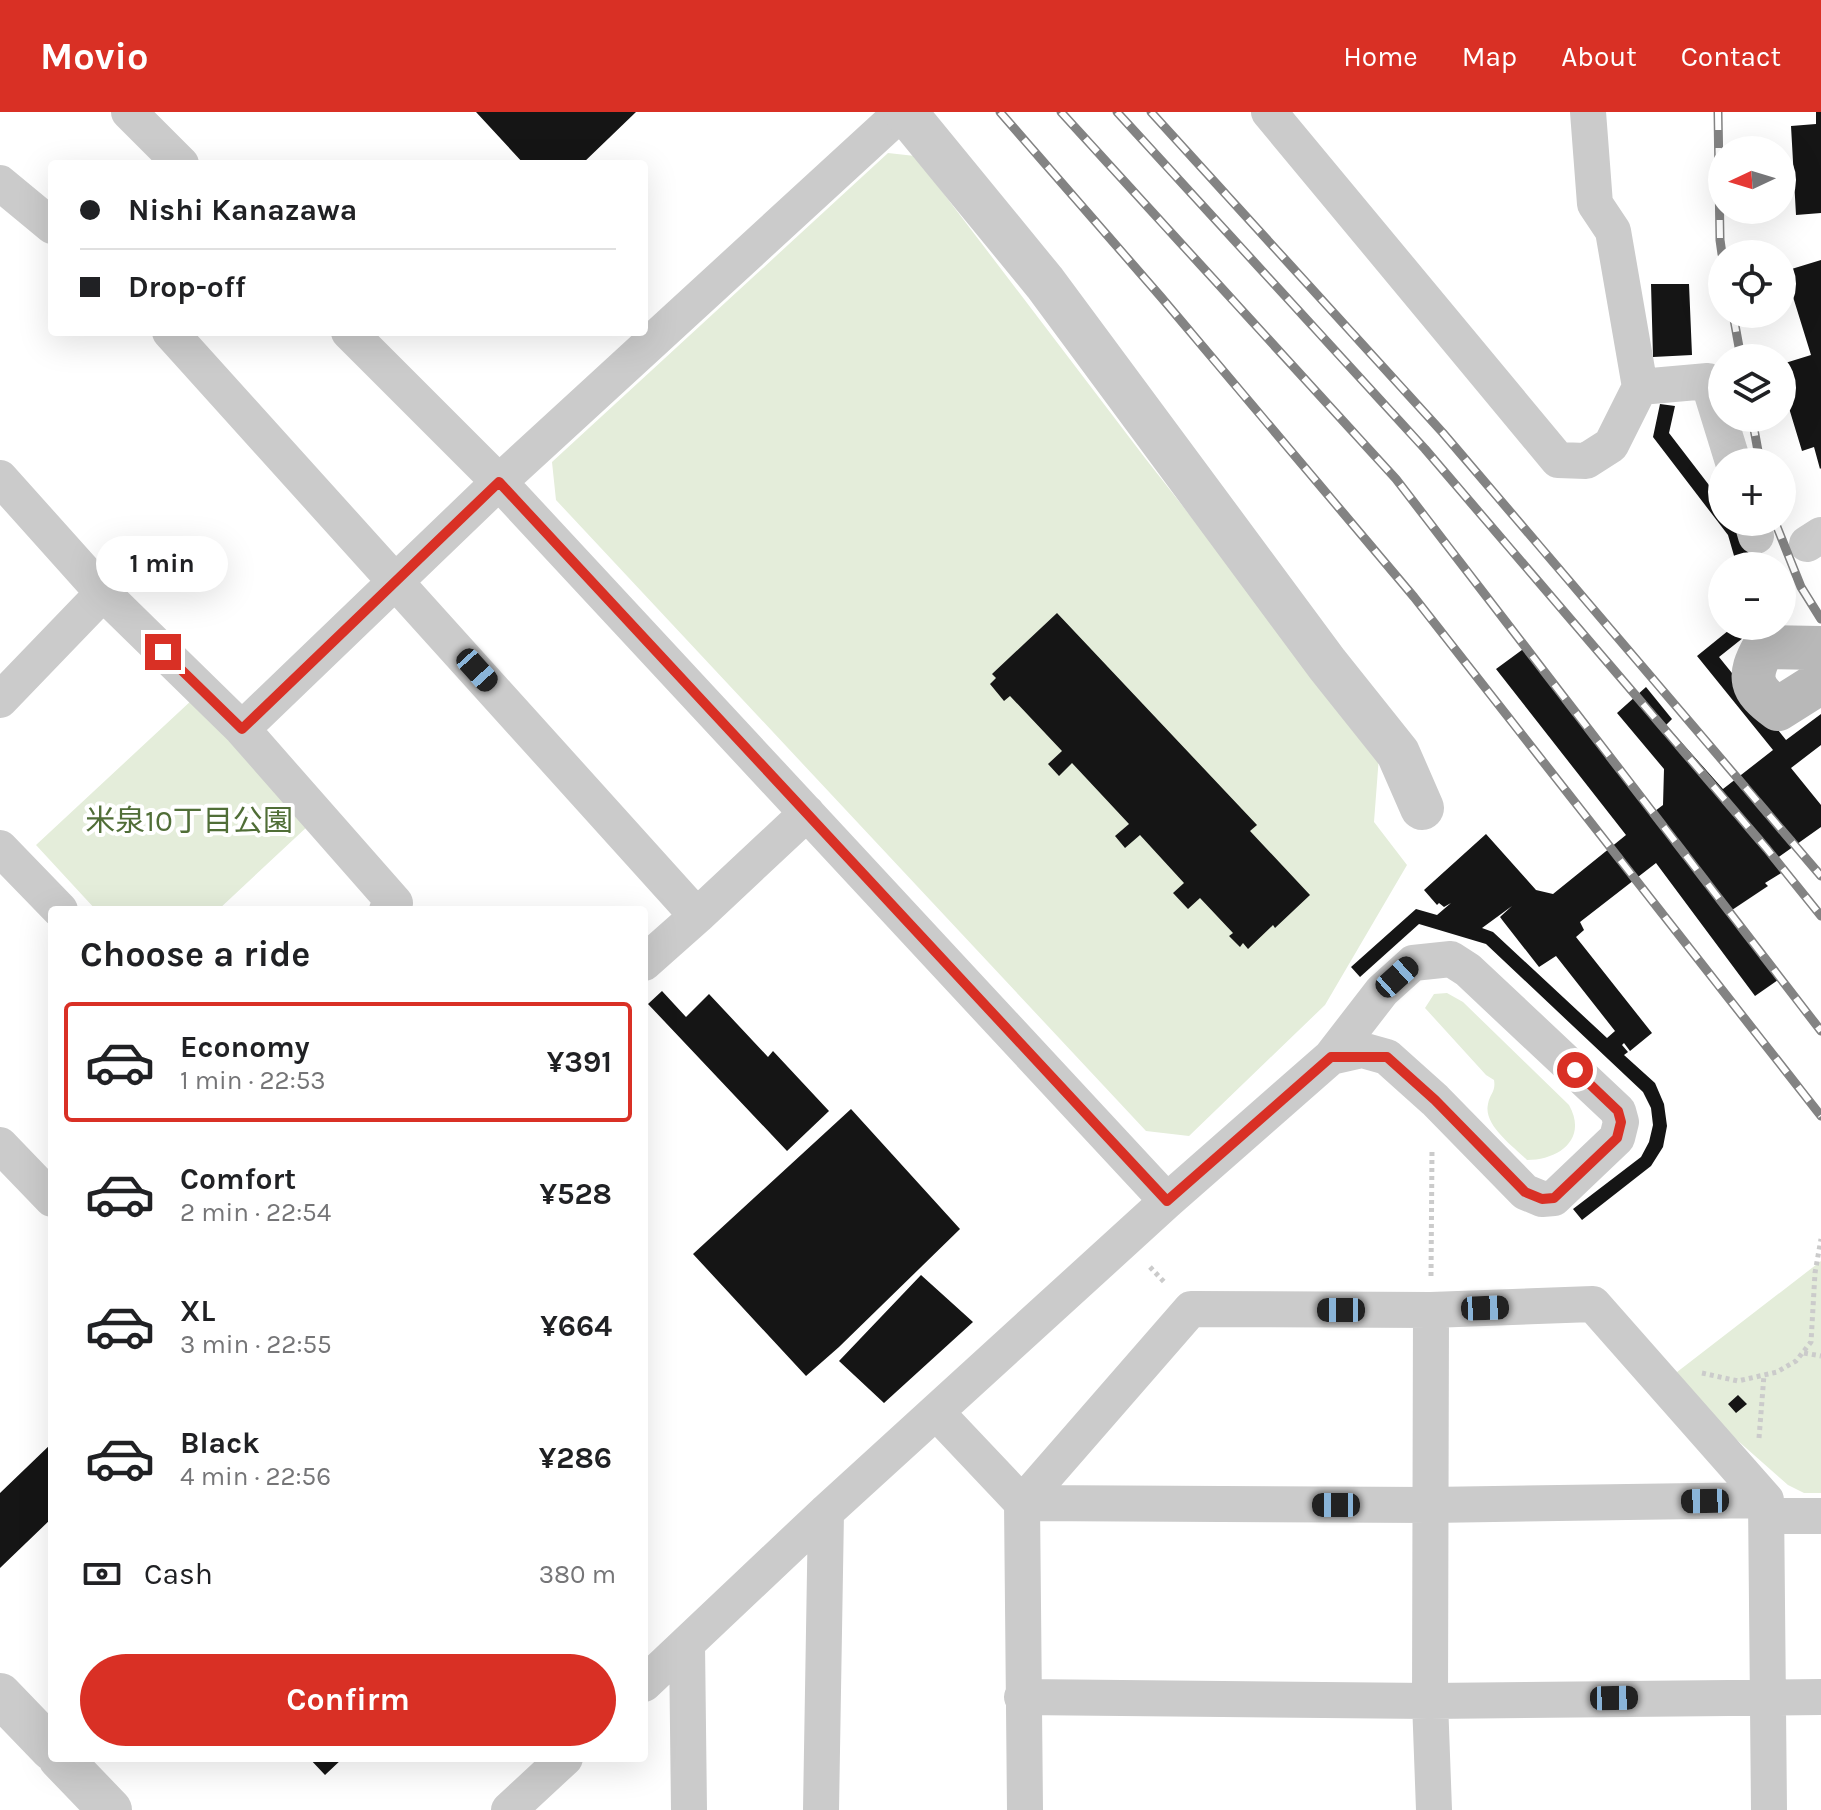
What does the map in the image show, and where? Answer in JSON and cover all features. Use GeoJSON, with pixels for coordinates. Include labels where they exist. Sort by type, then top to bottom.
{"type":"FeatureCollection","features":[{"type":"Feature","properties":{"kind":"main road"},"geometry":{"type":"LineString","coordinates":[[1821,648],[1764,647],[1753,667],[1754,685],[1778,709],[1821,682]]}},
{"type":"Feature","properties":{"kind":"street"},"geometry":{"type":"LineString","coordinates":[[129,112],[177,160]]}},
{"type":"Feature","properties":{"kind":"street"},"geometry":{"type":"LineString","coordinates":[[242,729],[499,482],[904,112],[1045,283],[1327,664],[1398,753],[1422,808]]}},
{"type":"Feature","properties":{"kind":"street"},"geometry":{"type":"LineString","coordinates":[[1269,112],[1558,460],[1586,461],[1611,445],[1640,387],[1613,231],[1595,204],[1588,112]]}},
{"type":"Feature","properties":{"kind":"street"},"geometry":{"type":"LineString","coordinates":[[0,183],[48,223]]}},
{"type":"Feature","properties":{"kind":"street"},"geometry":{"type":"LineString","coordinates":[[174,336],[697,916]]}},
{"type":"Feature","properties":{"kind":"street"},"geometry":{"type":"LineString","coordinates":[[353,336],[499,482],[1167,1201]]}},
{"type":"Feature","properties":{"kind":"street"},"geometry":{"type":"LineString","coordinates":[[1640,387],[1708,381],[1729,448]]}},
{"type":"Feature","properties":{"kind":"street"},"geometry":{"type":"LineString","coordinates":[[0,478],[103,593],[242,729],[392,906]]}},
{"type":"Feature","properties":{"kind":"street"},"geometry":{"type":"LineString","coordinates":[[0,700],[103,593]]}},
{"type":"Feature","properties":{"kind":"street"},"geometry":{"type":"LineString","coordinates":[[648,959],[807,813]]}},
{"type":"Feature","properties":{"kind":"street"},"geometry":{"type":"LineString","coordinates":[[0,848],[56,906]]}},
{"type":"Feature","properties":{"kind":"street"},"geometry":{"type":"LineString","coordinates":[[648,1680],[826,1512],[1167,1201],[1331,1057],[1382,991],[1413,963],[1459,966],[1612,1108],[1608,1136],[1553,1176],[1520,1175],[1414,1057],[1331,1057]]}},
{"type":"Feature","properties":{"kind":"street"},"geometry":{"type":"LineString","coordinates":[[0,1145],[48,1195]]}},
{"type":"Feature","properties":{"kind":"street"},"geometry":{"type":"LineString","coordinates":[[1025,1810],[1022,1503],[1191,1309],[1431,1310],[1593,1304],[1762,1501],[1769,1810]]}},
{"type":"Feature","properties":{"kind":"street"},"geometry":{"type":"LineString","coordinates":[[1431,1310],[1430,1701],[1434,1810]]}},
{"type":"Feature","properties":{"kind":"street"},"geometry":{"type":"LineString","coordinates":[[936,1412],[1022,1503],[1430,1505],[1762,1501],[1821,1516]]}},
{"type":"Feature","properties":{"kind":"street"},"geometry":{"type":"LineString","coordinates":[[821,1810],[826,1512]]}},
{"type":"Feature","properties":{"kind":"street"},"geometry":{"type":"LineString","coordinates":[[687,1644],[689,1810]]}},
{"type":"Feature","properties":{"kind":"street"},"geometry":{"type":"LineString","coordinates":[[0,1695],[48,1745]]}},
{"type":"Feature","properties":{"kind":"street"},"geometry":{"type":"LineString","coordinates":[[1022,1697],[1430,1701],[1821,1697]]}},
{"type":"Feature","properties":{"kind":"street"},"geometry":{"type":"LineString","coordinates":[[64,1762],[110,1810]]}},
{"type":"Feature","properties":{"kind":"street"},"geometry":{"type":"LineString","coordinates":[[509,1810],[561,1762]]}},
{"type":"Feature","properties":{"kind":"path"},"geometry":{"type":"LineString","coordinates":[[1431,1310],[1432,1137]]}},
{"type":"Feature","properties":{"kind":"path"},"geometry":{"type":"LineString","coordinates":[[1700,1372],[1738,1381],[1777,1372],[1796,1361],[1811,1342],[1815,1273],[1821,1239]]}},
{"type":"Feature","properties":{"kind":"path"},"geometry":{"type":"LineString","coordinates":[[1803,1353],[1821,1356]]}},
{"type":"Feature","properties":{"kind":"path"},"geometry":{"type":"LineString","coordinates":[[1762,1501],[1764,1375]]}},
{"type":"Feature","properties":{"kind":"green space"},"geometry":{"type":"Polygon","coordinates":[[[888,153],[915,156],[1145,458],[1379,756],[1374,822],[1407,865],[1325,1005],[1189,1136],[1146,1131],[556,500],[552,462],[888,153]]]}},
{"type":"Feature","properties":{"kind":"green space","name":"米泉10丁目公園"},"geometry":{"type":"Polygon","coordinates":[[[193,699],[309,825],[222,906],[92,906],[36,845],[193,699]]]}},
{"type":"Feature","properties":{"kind":"green space"},"geometry":{"type":"Polygon","coordinates":[[[1447,993],[1463,1002],[1569,1105],[1575,1128],[1567,1145],[1559,1152],[1527,1160],[1494,1127],[1488,1112],[1494,1080],[1425,1008],[1434,994],[1447,993]]]}},
{"type":"Feature","properties":{"kind":"green space"},"geometry":{"type":"Polygon","coordinates":[[[1821,1261],[1821,1493],[1804,1493],[1788,1485],[1668,1379],[1821,1261]]]}},
{"type":"Feature","properties":{"kind":"building"},"geometry":{"type":"Polygon","coordinates":[[[476,112],[636,112],[586,160],[520,160],[476,112]]]}},
{"type":"Feature","properties":{"kind":"building"},"geometry":{"type":"Polygon","coordinates":[[[1816,112],[1821,112],[1821,213],[1796,215],[1796,136],[1792,136],[1791,126],[1816,124],[1816,112]]]}},
{"type":"Feature","properties":{"kind":"building"},"geometry":{"type":"Polygon","coordinates":[[[1821,260],[1820,469],[1814,447],[1802,451],[1796,431],[1796,360],[1811,355],[1796,307],[1796,268],[1821,260]]]}},
{"type":"Feature","properties":{"kind":"building"},"geometry":{"type":"Polygon","coordinates":[[[1651,284],[1689,284],[1692,355],[1653,357],[1651,284]]]}},
{"type":"Feature","properties":{"kind":"building"},"geometry":{"type":"Polygon","coordinates":[[[1660,404],[1675,406],[1669,433],[1708,484],[1708,509],[1653,437],[1660,404]]]}},
{"type":"Feature","properties":{"kind":"building"},"geometry":{"type":"Polygon","coordinates":[[[1728,536],[1744,536],[1748,552],[1733,552],[1728,536]]]}},
{"type":"Feature","properties":{"kind":"building"},"geometry":{"type":"Polygon","coordinates":[[[1057,613],[1257,825],[1250,831],[1310,895],[1248,949],[1243,943],[1240,947],[1229,936],[1233,933],[1200,898],[1188,909],[1173,893],[1184,883],[1140,835],[1125,848],[1115,836],[1129,824],[1072,763],[1059,776],[1048,764],[1062,751],[1010,696],[1004,701],[990,684],[996,678],[992,674],[1057,613]]]}},
{"type":"Feature","properties":{"kind":"building"},"geometry":{"type":"Polygon","coordinates":[[[1717,640],[1740,640],[1719,657],[1786,740],[1821,714],[1821,745],[1791,768],[1821,805],[1821,827],[1773,861],[1783,872],[1765,883],[1768,886],[1726,914],[1778,980],[1755,996],[1656,863],[1580,922],[1584,930],[1576,937],[1652,1033],[1630,1051],[1624,1043],[1622,1045],[1628,1052],[1624,1055],[1655,1083],[1664,1104],[1667,1126],[1663,1147],[1651,1166],[1582,1220],[1573,1209],[1641,1157],[1649,1142],[1653,1125],[1651,1108],[1643,1092],[1486,944],[1419,924],[1360,977],[1351,967],[1416,909],[1437,915],[1451,903],[1444,907],[1439,903],[1437,905],[1424,890],[1486,834],[1536,890],[1553,894],[1626,835],[1496,669],[1526,647],[1655,811],[1663,805],[1664,769],[1617,713],[1646,687],[1672,719],[1666,725],[1723,789],[1773,750],[1697,656],[1717,640]],[[1512,906],[1482,928],[1493,932],[1607,1038],[1615,1031],[1556,956],[1539,967],[1500,917],[1512,906]]]}},
{"type":"Feature","properties":{"kind":"building"},"geometry":{"type":"Polygon","coordinates":[[[662,991],[686,1017],[709,994],[768,1057],[773,1051],[829,1111],[787,1151],[648,1004],[662,991]]]}},
{"type":"Feature","properties":{"kind":"building"},"geometry":{"type":"Polygon","coordinates":[[[851,1109],[960,1229],[806,1376],[693,1254],[851,1109]]]}},
{"type":"Feature","properties":{"kind":"building"},"geometry":{"type":"Polygon","coordinates":[[[921,1275],[973,1322],[884,1403],[839,1361],[921,1275]]]}},
{"type":"Feature","properties":{"kind":"building"},"geometry":{"type":"Polygon","coordinates":[[[1738,1395],[1747,1404],[1736,1413],[1728,1404],[1738,1395]]]}},
{"type":"Feature","properties":{"kind":"building"},"geometry":{"type":"Polygon","coordinates":[[[48,1447],[48,1522],[0,1568],[0,1493],[48,1447]]]}},
{"type":"Feature","properties":{"kind":"building"},"geometry":{"type":"Polygon","coordinates":[[[313,1762],[339,1762],[325,1775],[313,1762]]]}},
{"type":"Feature","properties":{"kind":"railway"},"geometry":{"type":"LineString","coordinates":[[1000,112],[1414,597],[1821,1116]]}},
{"type":"Feature","properties":{"kind":"railway"},"geometry":{"type":"LineString","coordinates":[[1061,112],[1396,479],[1821,1031]]}},
{"type":"Feature","properties":{"kind":"railway"},"geometry":{"type":"LineString","coordinates":[[1117,112],[1425,449],[1821,916]]}},
{"type":"Feature","properties":{"kind":"railway"},"geometry":{"type":"LineString","coordinates":[[1151,112],[1443,433],[1821,876]]}},
{"type":"Feature","properties":{"kind":"railway"},"geometry":{"type":"LineString","coordinates":[[1718,112],[1720,240]]}},
{"type":"Feature","properties":{"kind":"railway"},"geometry":{"type":"LineString","coordinates":[[1736,328],[1738,344]]}},
{"type":"Feature","properties":{"kind":"railway"},"geometry":{"type":"LineString","coordinates":[[1755,432],[1757,448]]}},
{"type":"Feature","properties":{"kind":"railway"},"geometry":{"type":"LineString","coordinates":[[1781,536],[1801,587],[1821,619]]}},
{"type":"Feature","properties":{"kind":"route"},"geometry":{"type":"LineString","coordinates":[[163,652],[242,729],[499,482],[1167,1201],[1331,1057],[1387,1057],[1435,1100],[1525,1192],[1542,1199],[1554,1198],[1617,1138],[1621,1122],[1618,1111],[1575,1070]]}}]}
